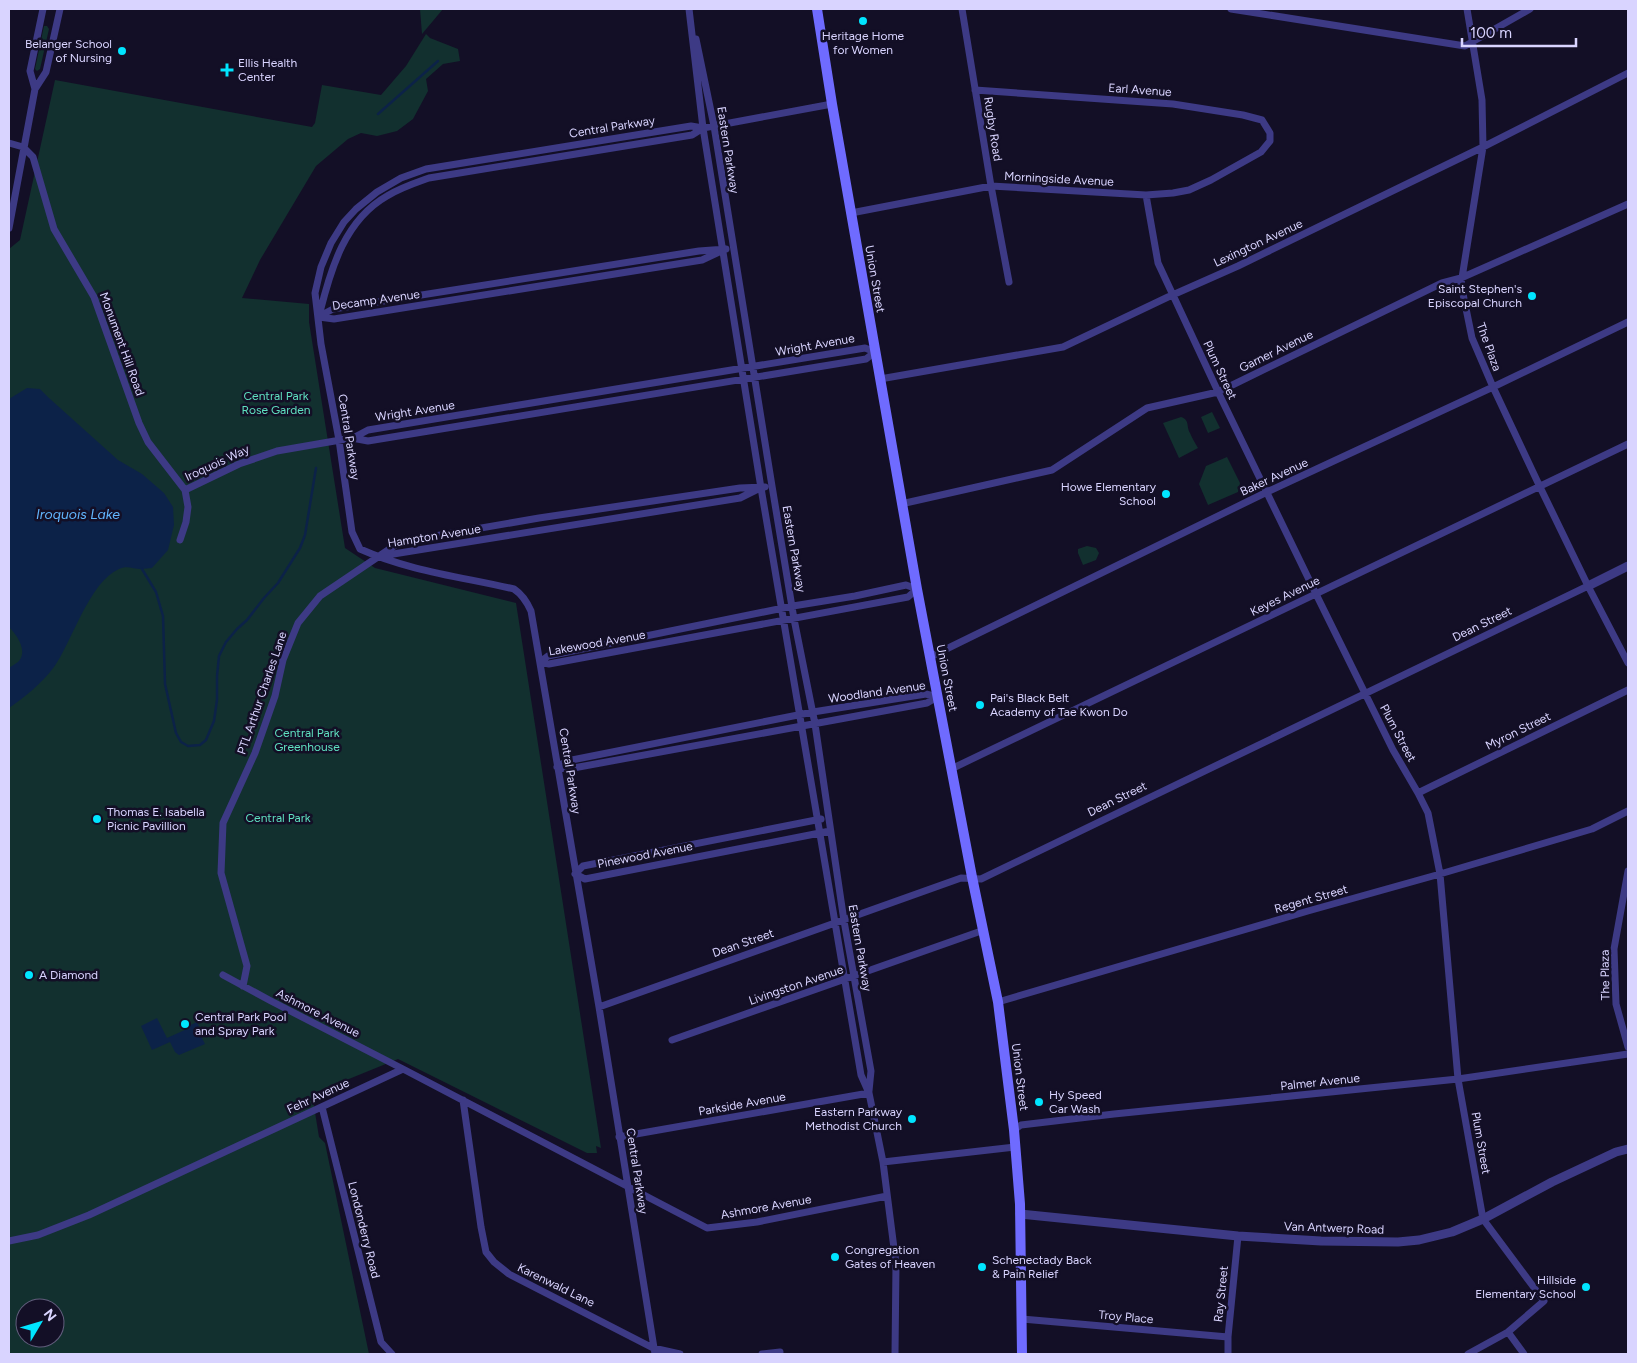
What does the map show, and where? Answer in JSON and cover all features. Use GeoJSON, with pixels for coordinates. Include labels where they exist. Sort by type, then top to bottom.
{"type":"FeatureCollection","features":[{"type":"Feature","properties":{"kind":"main road","name":"Union Street"},"geometry":{"type":"LineString","coordinates":[[817,9],[901,504],[972,878],[998,1002],[1014,1130],[1020,1214],[1022,1354]]}},
{"type":"Feature","properties":{"kind":"street"},"geometry":{"type":"LineString","coordinates":[[35,88],[30,70],[43,9]]}},
{"type":"Feature","properties":{"kind":"street"},"geometry":{"type":"LineString","coordinates":[[9,228],[35,88],[46,72],[60,9]]}},
{"type":"Feature","properties":{"kind":"street","name":"Eastern Parkway"},"geometry":{"type":"LineString","coordinates":[[690,9],[714,126],[732,248],[794,619],[815,724],[844,921],[871,1071],[869,1093]]}},
{"type":"Feature","properties":{"kind":"street","name":"Eastern Parkway"},"geometry":{"type":"LineString","coordinates":[[690,9],[703,128],[761,488],[862,1076],[869,1093],[883,1162],[896,1264],[895,1354]]}},
{"type":"Feature","properties":{"kind":"street","name":"Rugby Road"},"geometry":{"type":"LineString","coordinates":[[962,9],[1009,282]]}},
{"type":"Feature","properties":{"kind":"street"},"geometry":{"type":"LineString","coordinates":[[1231,9],[1465,46],[1530,9]]}},
{"type":"Feature","properties":{"kind":"street","name":"The Plaza"},"geometry":{"type":"LineString","coordinates":[[1467,9],[1474,41],[1482,100],[1483,147],[1461,278],[1461,287],[1472,338],[1492,387],[1588,586],[1628,663]]}},
{"type":"Feature","properties":{"kind":"street","name":"Lexington Avenue"},"geometry":{"type":"LineString","coordinates":[[880,379],[1063,347],[1238,266],[1483,147],[1628,73]]}},
{"type":"Feature","properties":{"kind":"street","name":"Earl Avenue"},"geometry":{"type":"LineString","coordinates":[[975,90],[1173,104],[1243,115],[1262,120],[1270,133],[1270,141],[1258,154]]}},
{"type":"Feature","properties":{"kind":"street","name":"Central Parkway"},"geometry":{"type":"LineString","coordinates":[[654,1351],[599,1007],[531,611],[521,594],[514,589],[409,567],[360,549],[352,532],[339,440],[321,344],[315,293],[321,267],[331,243],[344,222],[356,209],[377,192],[401,178],[426,169],[691,126],[703,128],[832,104]]}},
{"type":"Feature","properties":{"kind":"street","name":"Central Parkway"},"geometry":{"type":"LineString","coordinates":[[318,317],[328,281],[350,230],[364,212],[386,196],[430,178],[692,135],[703,128]]}},
{"type":"Feature","properties":{"kind":"street"},"geometry":{"type":"LineString","coordinates":[[9,143],[23,147]]}},
{"type":"Feature","properties":{"kind":"street","name":"Monument Hill Road"},"geometry":{"type":"LineString","coordinates":[[23,147],[33,157],[54,229],[94,297],[139,423],[148,442],[185,490]]}},
{"type":"Feature","properties":{"kind":"street","name":"Morningside Avenue"},"geometry":{"type":"LineString","coordinates":[[852,213],[991,186],[1146,195],[1174,194],[1189,190],[1211,180],[1258,154]]}},
{"type":"Feature","properties":{"kind":"street","name":"Plum Street"},"geometry":{"type":"LineString","coordinates":[[1146,195],[1158,263],[1316,594],[1393,750],[1428,812],[1440,874],[1458,1079],[1483,1219],[1544,1301],[1508,1332]]}},
{"type":"Feature","properties":{"kind":"street","name":"Garner Avenue"},"geometry":{"type":"LineString","coordinates":[[901,504],[1052,470],[1138,412],[1147,408],[1218,392],[1442,283],[1461,278],[1628,204]]}},
{"type":"Feature","properties":{"kind":"street","name":"Decamp Avenue"},"geometry":{"type":"LineString","coordinates":[[318,317],[333,309],[699,251],[732,248]]}},
{"type":"Feature","properties":{"kind":"street","name":"Baker Avenue"},"geometry":{"type":"LineString","coordinates":[[930,657],[1267,492],[1628,322]]}},
{"type":"Feature","properties":{"kind":"street","name":"Wright Avenue"},"geometry":{"type":"LineString","coordinates":[[339,440],[352,438],[368,430],[743,368],[865,348],[875,352]]}},
{"type":"Feature","properties":{"kind":"street","name":"Wright Avenue"},"geometry":{"type":"LineString","coordinates":[[352,438],[368,441],[754,378],[866,359],[875,352]]}},
{"type":"Feature","properties":{"kind":"street","name":"Iroquois Way"},"geometry":{"type":"LineString","coordinates":[[180,540],[186,522],[188,507],[185,490],[239,464],[263,455],[339,440]]}},
{"type":"Feature","properties":{"kind":"street","name":"Keyes Avenue"},"geometry":{"type":"LineString","coordinates":[[951,769],[1628,444]]}},
{"type":"Feature","properties":{"kind":"street","name":"Hampton Avenue"},"geometry":{"type":"LineString","coordinates":[[378,557],[400,542],[434,535],[740,488],[772,486]]}},
{"type":"Feature","properties":{"kind":"street","name":"Hampton Avenue"},"geometry":{"type":"LineString","coordinates":[[378,557],[740,498],[761,488]]}},
{"type":"Feature","properties":{"kind":"street","name":"PTL Arthur Charles Lane"},"geometry":{"type":"LineString","coordinates":[[243,986],[247,966],[221,873],[223,823],[255,753],[275,696],[283,660],[298,623],[320,596],[378,557]]}},
{"type":"Feature","properties":{"kind":"street","name":"Dean Street"},"geometry":{"type":"LineString","coordinates":[[599,1007],[961,878],[981,879],[1628,566]]}},
{"type":"Feature","properties":{"kind":"street","name":"Lakewood Avenue"},"geometry":{"type":"LineString","coordinates":[[906,585],[917,589],[908,597],[549,664],[540,662],[548,656],[792,606],[855,596],[906,585]]}},
{"type":"Feature","properties":{"kind":"street"},"geometry":{"type":"LineString","coordinates":[[855,596],[856,606]]}},
{"type":"Feature","properties":{"kind":"street","name":"Myron Street"},"geometry":{"type":"LineString","coordinates":[[1418,793],[1628,690]]}},
{"type":"Feature","properties":{"kind":"street","name":"Woodland Avenue"},"geometry":{"type":"LineString","coordinates":[[557,767],[567,761],[813,712],[926,694],[937,697]]}},
{"type":"Feature","properties":{"kind":"street","name":"Woodland Avenue"},"geometry":{"type":"LineString","coordinates":[[557,767],[568,769],[815,724],[927,703],[937,697]]}},
{"type":"Feature","properties":{"kind":"street","name":"Regent Street"},"geometry":{"type":"LineString","coordinates":[[998,1002],[1592,829],[1628,811]]}},
{"type":"Feature","properties":{"kind":"street","name":"Pinewood Avenue"},"geometry":{"type":"LineString","coordinates":[[828,817],[583,866],[575,874],[586,878],[830,831]]}},
{"type":"Feature","properties":{"kind":"street","name":"The Plaza"},"geometry":{"type":"LineString","coordinates":[[1628,871],[1614,950],[1616,1004],[1628,1047]]}},
{"type":"Feature","properties":{"kind":"street","name":"Livingston Avenue"},"geometry":{"type":"LineString","coordinates":[[672,1040],[984,930]]}},
{"type":"Feature","properties":{"kind":"street","name":"Ashmore Avenue"},"geometry":{"type":"LineString","coordinates":[[223,975],[403,1069]]}},
{"type":"Feature","properties":{"kind":"street","name":"Palmer Avenue"},"geometry":{"type":"LineString","coordinates":[[1014,1130],[1022,1125],[1458,1079],[1628,1054]]}},
{"type":"Feature","properties":{"kind":"street"},"geometry":{"type":"LineString","coordinates":[[403,1069],[628,1185]]}},
{"type":"Feature","properties":{"kind":"street","name":"Fehr Avenue"},"geometry":{"type":"LineString","coordinates":[[9,1241],[38,1235],[89,1216],[403,1069]]}},
{"type":"Feature","properties":{"kind":"street","name":"Parkside Avenue"},"geometry":{"type":"LineString","coordinates":[[619,1137],[869,1093]]}},
{"type":"Feature","properties":{"kind":"street","name":"Karenwald Lane"},"geometry":{"type":"LineString","coordinates":[[463,1100],[481,1227],[486,1252],[494,1262],[509,1274],[654,1351],[680,1354]]}},
{"type":"Feature","properties":{"kind":"street","name":"Londonderry Road"},"geometry":{"type":"LineString","coordinates":[[322,1107],[381,1342],[392,1354]]}},
{"type":"Feature","properties":{"kind":"street"},"geometry":{"type":"LineString","coordinates":[[883,1162],[1015,1147]]}},
{"type":"Feature","properties":{"kind":"street","name":"Van Antwerp Road"},"geometry":{"type":"LineString","coordinates":[[1020,1214],[1238,1236],[1321,1241],[1398,1242],[1420,1240],[1452,1232],[1483,1219],[1552,1182],[1616,1152],[1628,1150]]}},
{"type":"Feature","properties":{"kind":"street","name":"Ashmore Avenue"},"geometry":{"type":"LineString","coordinates":[[628,1185],[707,1228],[757,1222],[887,1196]]}},
{"type":"Feature","properties":{"kind":"street","name":"Ray Street"},"geometry":{"type":"LineString","coordinates":[[1228,1354],[1238,1236]]}},
{"type":"Feature","properties":{"kind":"street","name":"Troy Place"},"geometry":{"type":"LineString","coordinates":[[1022,1319],[1228,1337]]}},
{"type":"Feature","properties":{"kind":"street"},"geometry":{"type":"LineString","coordinates":[[1468,1354],[1508,1332],[1524,1354]]}},
{"type":"Feature","properties":{"kind":"street"},"geometry":{"type":"LineString","coordinates":[[762,1354],[780,1352]]}},
{"type":"Feature","properties":{"kind":"green space"},"geometry":{"type":"Polygon","coordinates":[[[420,9],[443,9],[422,34],[420,9]]]}},
{"type":"Feature","properties":{"kind":"green space"},"geometry":{"type":"Polygon","coordinates":[[[44,26],[47,26],[49,29],[40,69],[37,71],[35,69],[44,26]]]}},
{"type":"Feature","properties":{"kind":"green space","name":"Central Park"},"geometry":{"type":"Polygon","coordinates":[[[426,34],[430,38],[458,49],[460,61],[443,64],[426,79],[428,91],[413,119],[397,131],[377,136],[361,133],[348,139],[316,166],[260,260],[242,298],[309,304],[309,322],[345,548],[375,568],[516,603],[601,1148],[596,1146],[597,1153],[587,1153],[398,1059],[312,1094],[319,1137],[325,1143],[369,1354],[9,1354],[9,249],[20,240],[55,80],[312,127],[315,123],[322,85],[381,95],[406,66],[426,34]]]}},
{"type":"Feature","properties":{"kind":"green space"},"geometry":{"type":"Polygon","coordinates":[[[1212,412],[1220,428],[1208,433],[1201,417],[1212,412]]]}},
{"type":"Feature","properties":{"kind":"green space"},"geometry":{"type":"Polygon","coordinates":[[[1181,417],[1187,422],[1198,448],[1179,458],[1163,423],[1181,417]]]}},
{"type":"Feature","properties":{"kind":"green space"},"geometry":{"type":"Polygon","coordinates":[[[1227,457],[1240,483],[1238,492],[1208,505],[1199,484],[1206,466],[1227,457]]]}},
{"type":"Feature","properties":{"kind":"green space"},"geometry":{"type":"Polygon","coordinates":[[[1087,546],[1096,548],[1099,553],[1096,560],[1083,565],[1078,549],[1087,546]]]}},
{"type":"Feature","properties":{"kind":"water","name":"Iroquois Lake"},"geometry":{"type":"Polygon","coordinates":[[[27,388],[40,389],[118,460],[142,474],[164,493],[173,507],[174,525],[168,550],[152,568],[127,567],[119,569],[108,576],[90,599],[54,667],[44,679],[9,708],[9,668],[19,661],[22,647],[18,638],[9,627],[9,399],[27,388]]]}},
{"type":"Feature","properties":{"kind":"water"},"geometry":{"type":"Polygon","coordinates":[[[157,1018],[167,1038],[197,1022],[200,1028],[198,1030],[205,1044],[179,1055],[175,1052],[170,1042],[152,1050],[141,1026],[157,1018]]]}},
{"type":"Feature","properties":{"kind":"waterway"},"geometry":{"type":"LineString","coordinates":[[378,114],[438,61]]}},
{"type":"Feature","properties":{"kind":"waterway"},"geometry":{"type":"LineString","coordinates":[[142,569],[156,592],[163,616],[165,684],[176,733],[181,742],[188,746],[200,745],[206,740],[214,721],[219,656],[226,642],[278,583],[300,548],[305,535],[316,468]]}},
{"type":"Feature","properties":{"kind":"place","name":"Heritage Home for Women"},"geometry":{"type":"Point","coordinates":[863,21]}},
{"type":"Feature","properties":{"kind":"place","name":"Belanger School of Nursing"},"geometry":{"type":"Point","coordinates":[122,51]}},
{"type":"Feature","properties":{"kind":"place","name":"Ellis Health Center"},"geometry":{"type":"Point","coordinates":[227,70]}},
{"type":"Feature","properties":{"kind":"place","name":"Saint Stephen's Episcopal Church"},"geometry":{"type":"Point","coordinates":[1532,296]}},
{"type":"Feature","properties":{"kind":"place","name":"Howe Elementary School"},"geometry":{"type":"Point","coordinates":[1166,494]}},
{"type":"Feature","properties":{"kind":"place","name":"Pai's Black Belt Academy of Tae Kwon Do"},"geometry":{"type":"Point","coordinates":[980,705]}},
{"type":"Feature","properties":{"kind":"place","name":"Thomas E. Isabella Picnic Pavillion"},"geometry":{"type":"Point","coordinates":[97,819]}},
{"type":"Feature","properties":{"kind":"place","name":"A Diamond"},"geometry":{"type":"Point","coordinates":[29,975]}},
{"type":"Feature","properties":{"kind":"place","name":"Central Park Pool and Spray Park"},"geometry":{"type":"Point","coordinates":[185,1024]}},
{"type":"Feature","properties":{"kind":"place","name":"Hy Speed Car Wash"},"geometry":{"type":"Point","coordinates":[1039,1102]}},
{"type":"Feature","properties":{"kind":"place","name":"Eastern Parkway Methodist Church"},"geometry":{"type":"Point","coordinates":[912,1119]}},
{"type":"Feature","properties":{"kind":"place","name":"Congregation Gates of Heaven"},"geometry":{"type":"Point","coordinates":[835,1257]}},
{"type":"Feature","properties":{"kind":"place","name":"Schenectady Back & Pain Relief"},"geometry":{"type":"Point","coordinates":[982,1267]}},
{"type":"Feature","properties":{"kind":"place","name":"Hillside Elementary School"},"geometry":{"type":"Point","coordinates":[1586,1287]}},
{"type":"Feature","properties":{"kind":"park label","name":"Central Park Rose Garden"},"geometry":{"type":"Point","coordinates":[276,403]}},
{"type":"Feature","properties":{"kind":"park label","name":"Central Park Greenhouse"},"geometry":{"type":"Point","coordinates":[307,740]}}]}
